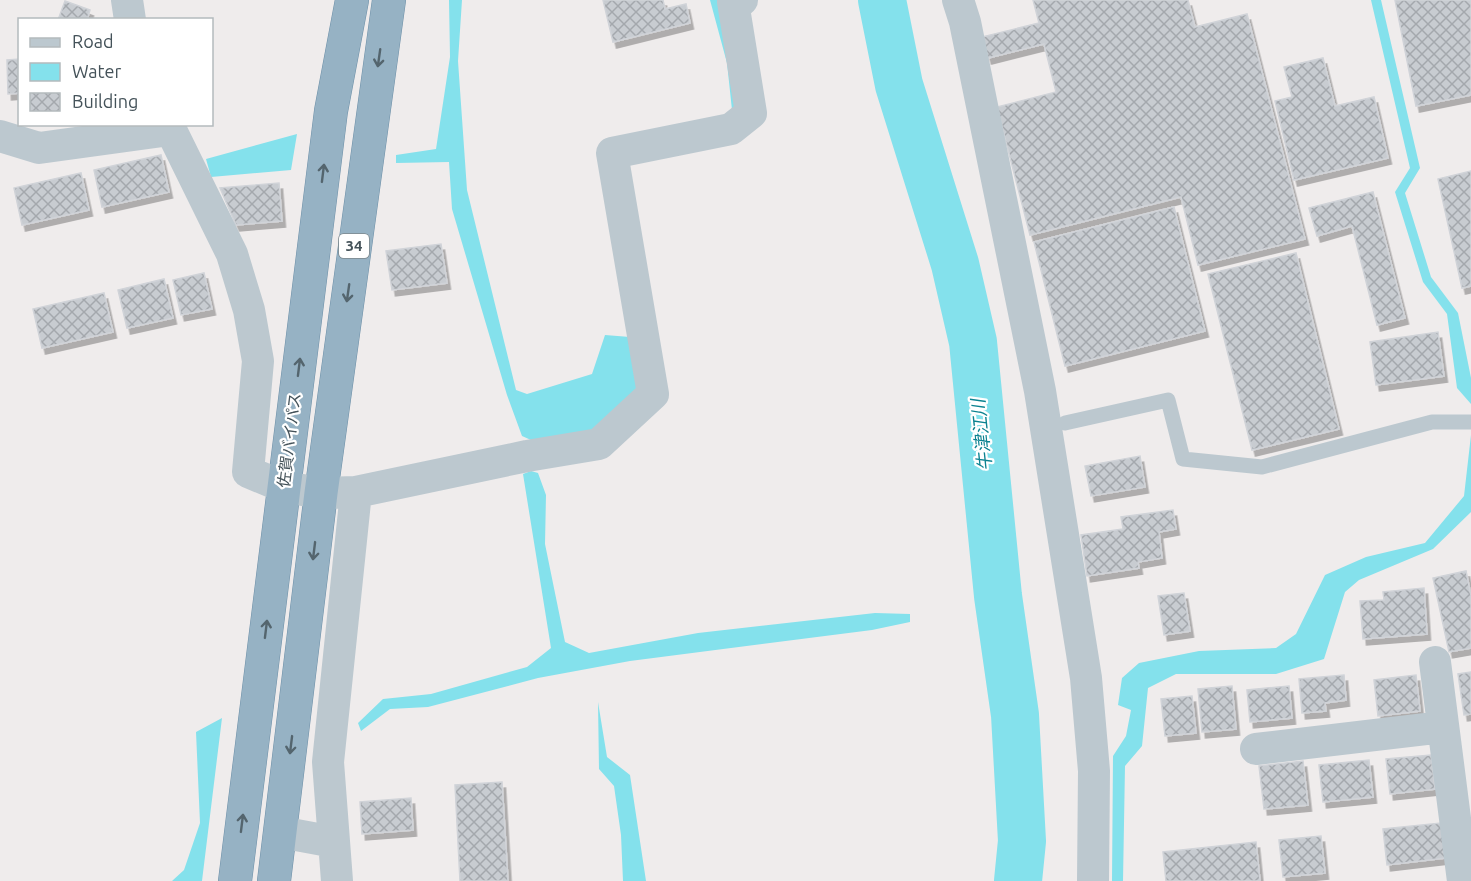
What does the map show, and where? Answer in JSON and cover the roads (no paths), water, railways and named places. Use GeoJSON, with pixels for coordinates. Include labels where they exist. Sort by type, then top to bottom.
{"type":"FeatureCollection","features":[{"type":"Feature","properties":{"kind":"highway","name":"佐賀バイパス"},"geometry":{"type":"LineString","coordinates":[[235,881],[331,111],[352,0]]}},
{"type":"Feature","properties":{"kind":"highway","name":"34"},"geometry":{"type":"LineString","coordinates":[[274,881],[321,493],[389,0]]}},
{"type":"Feature","properties":{"kind":"street"},"geometry":{"type":"LineString","coordinates":[[126,0],[130,18]]}},
{"type":"Feature","properties":{"kind":"street"},"geometry":{"type":"LineString","coordinates":[[0,136],[39,148],[169,127],[232,254],[249,310],[258,361],[248,472],[284,487],[321,493],[357,492],[527,456],[599,444],[652,394],[612,153],[731,129],[751,113],[733,2],[742,0]]}},
{"type":"Feature","properties":{"kind":"street"},"geometry":{"type":"LineString","coordinates":[[958,0],[965,22],[1040,391],[1086,678],[1094,771],[1093,881]]}},
{"type":"Feature","properties":{"kind":"street"},"geometry":{"type":"LineString","coordinates":[[338,881],[328,762],[357,492]]}},
{"type":"Feature","properties":{"kind":"street"},"geometry":{"type":"LineString","coordinates":[[1435,662],[1463,881]]}},
{"type":"Feature","properties":{"kind":"street"},"geometry":{"type":"LineString","coordinates":[[1256,749],[1443,727]]}},
{"type":"Feature","properties":{"kind":"street"},"geometry":{"type":"LineString","coordinates":[[280,832],[334,842]]}},
{"type":"Feature","properties":{"kind":"lane"},"geometry":{"type":"LineString","coordinates":[[1065,423],[1168,400],[1183,459],[1262,467],[1432,422],[1470,422]]}},
{"type":"Feature","properties":{"kind":"water"},"geometry":{"type":"Polygon","coordinates":[[[449,0],[462,0],[458,61],[467,190],[516,390],[527,394],[592,374],[605,335],[630,337],[638,373],[636,395],[592,433],[531,440],[522,436],[507,395],[452,209],[449,162],[396,163],[396,155],[436,149],[450,57],[449,0]]]}},
{"type":"Feature","properties":{"kind":"water"},"geometry":{"type":"Polygon","coordinates":[[[710,0],[721,0],[739,109],[732,110],[727,63],[710,0]]]}},
{"type":"Feature","properties":{"kind":"water"},"geometry":{"type":"Polygon","coordinates":[[[1371,0],[1381,0],[1420,168],[1405,193],[1431,277],[1458,313],[1471,378],[1471,404],[1457,388],[1447,314],[1423,282],[1395,192],[1410,168],[1371,0]]]}},
{"type":"Feature","properties":{"kind":"water"},"geometry":{"type":"Polygon","coordinates":[[[297,134],[291,170],[211,177],[206,159],[297,134]]]}},
{"type":"Feature","properties":{"kind":"water"},"geometry":{"type":"Polygon","coordinates":[[[1471,435],[1471,512],[1433,549],[1359,580],[1345,592],[1324,659],[1276,674],[1176,674],[1148,688],[1142,746],[1125,766],[1123,881],[1112,881],[1113,756],[1126,736],[1131,710],[1118,705],[1122,678],[1139,663],[1199,651],[1276,648],[1296,634],[1325,575],[1366,557],[1425,543],[1464,496],[1471,435]]]}},
{"type":"Feature","properties":{"kind":"water"},"geometry":{"type":"Polygon","coordinates":[[[531,471],[538,473],[546,495],[545,544],[565,642],[589,653],[698,633],[875,613],[910,614],[910,622],[872,630],[630,661],[538,678],[428,707],[390,709],[361,731],[358,723],[383,699],[431,694],[527,667],[551,648],[523,474],[531,471]]]}},
{"type":"Feature","properties":{"kind":"water"},"geometry":{"type":"Polygon","coordinates":[[[598,702],[607,757],[630,775],[646,881],[623,881],[621,835],[614,786],[599,769],[598,702]]]}},
{"type":"Feature","properties":{"kind":"water"},"geometry":{"type":"Polygon","coordinates":[[[222,718],[202,881],[172,881],[184,870],[200,823],[196,732],[222,718]]]}},
{"type":"Feature","properties":{"kind":"waterway","name":"牛津江川"},"geometry":{"type":"LineString","coordinates":[[882,0],[899,85],[955,264],[973,342],[998,596],[1015,715],[1022,841],[1018,881]]}}]}
